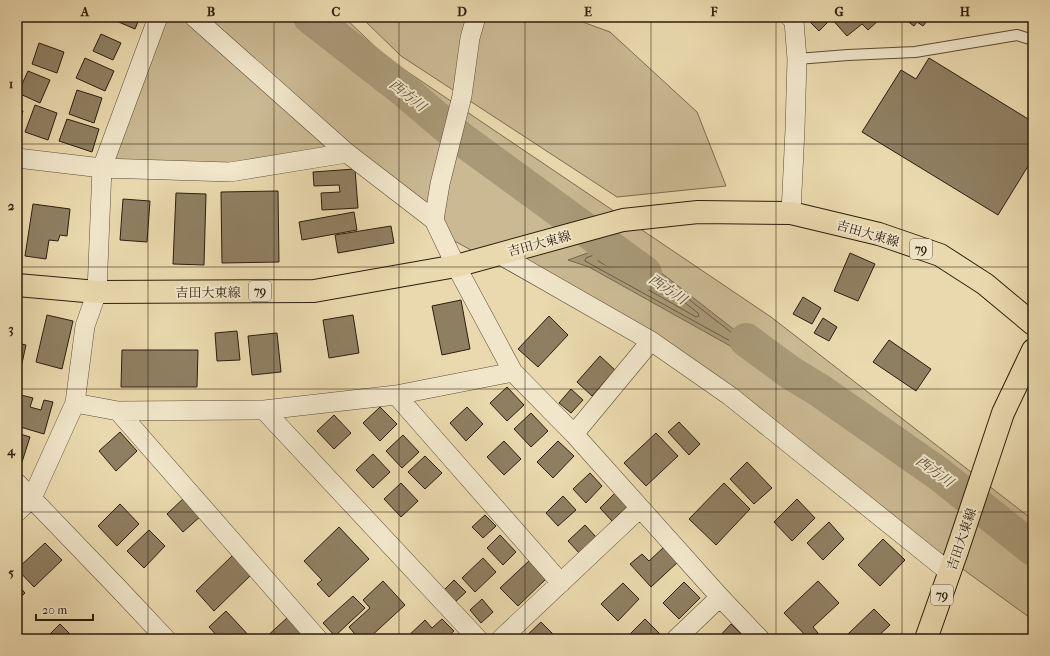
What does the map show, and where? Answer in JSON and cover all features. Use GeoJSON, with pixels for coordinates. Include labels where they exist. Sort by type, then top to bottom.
{"type":"FeatureCollection","features":[{"type":"Feature","properties":{"kind":"main road","name":"吉田大東線"},"geometry":{"type":"LineString","coordinates":[[17,285],[97,292],[314,291],[456,266],[623,220],[698,212],[791,213],[879,234],[940,255],[985,284],[1033,324]]}},
{"type":"Feature","properties":{"kind":"main road","name":"吉田大東線"},"geometry":{"type":"LineString","coordinates":[[926,639],[1003,413],[1033,350]]}},
{"type":"Feature","properties":{"kind":"street"},"geometry":{"type":"LineString","coordinates":[[17,512],[32,498],[74,402],[85,326],[97,292],[102,168],[158,17]]}},
{"type":"Feature","properties":{"kind":"street"},"geometry":{"type":"LineString","coordinates":[[194,17],[347,153],[434,220],[456,266],[513,372],[574,434],[720,597],[760,639]]}},
{"type":"Feature","properties":{"kind":"street"},"geometry":{"type":"LineString","coordinates":[[434,220],[440,184],[462,96],[470,38],[476,17]]}},
{"type":"Feature","properties":{"kind":"street"},"geometry":{"type":"LineString","coordinates":[[790,17],[794,21],[797,59],[791,213]]}},
{"type":"Feature","properties":{"kind":"street"},"geometry":{"type":"LineString","coordinates":[[17,158],[102,168],[230,172],[347,153]]}},
{"type":"Feature","properties":{"kind":"street"},"geometry":{"type":"LineString","coordinates":[[499,254],[651,341],[730,396],[949,572]]}},
{"type":"Feature","properties":{"kind":"street"},"geometry":{"type":"LineString","coordinates":[[574,434],[651,341]]}},
{"type":"Feature","properties":{"kind":"street"},"geometry":{"type":"LineString","coordinates":[[74,402],[118,411],[264,410],[396,395],[513,372]]}},
{"type":"Feature","properties":{"kind":"street"},"geometry":{"type":"LineString","coordinates":[[396,395],[561,583]]}},
{"type":"Feature","properties":{"kind":"street"},"geometry":{"type":"LineString","coordinates":[[264,410],[478,639]]}},
{"type":"Feature","properties":{"kind":"street"},"geometry":{"type":"LineString","coordinates":[[118,411],[318,639]]}},
{"type":"Feature","properties":{"kind":"street"},"geometry":{"type":"LineString","coordinates":[[17,483],[166,639]]}},
{"type":"Feature","properties":{"kind":"street"},"geometry":{"type":"LineString","coordinates":[[501,639],[640,508]]}},
{"type":"Feature","properties":{"kind":"street"},"geometry":{"type":"LineString","coordinates":[[676,639],[720,597]]}},
{"type":"Feature","properties":{"kind":"lane"},"geometry":{"type":"LineString","coordinates":[[797,59],[848,54],[915,52],[1017,35],[1033,40]]}},
{"type":"Feature","properties":{"kind":"shaded area"},"geometry":{"type":"Polygon","coordinates":[[[163,17],[344,17],[387,58],[771,317],[1033,520],[1033,620],[712,383],[440,233],[347,153],[230,172],[102,168],[163,17]]]}},
{"type":"Feature","properties":{"kind":"shaded area"},"geometry":{"type":"Polygon","coordinates":[[[361,17],[569,17],[610,32],[697,112],[726,186],[617,197],[401,56],[361,17]]]}},
{"type":"Feature","properties":{"kind":"water"},"geometry":{"type":"Polygon","coordinates":[[[624,240],[641,257],[782,367],[750,357],[589,267],[568,260],[624,240]]]}},
{"type":"Feature","properties":{"kind":"building"},"geometry":{"type":"Polygon","coordinates":[[[116,17],[140,17],[135,29],[114,20],[116,17]]]}},
{"type":"Feature","properties":{"kind":"building"},"geometry":{"type":"Polygon","coordinates":[[[805,17],[829,17],[831,19],[819,31],[805,17]]]}},
{"type":"Feature","properties":{"kind":"building"},"geometry":{"type":"Polygon","coordinates":[[[830,17],[878,17],[880,19],[868,30],[862,24],[847,36],[830,17]]]}},
{"type":"Feature","properties":{"kind":"building"},"geometry":{"type":"Polygon","coordinates":[[[902,17],[930,17],[923,26],[917,22],[914,26],[902,17]]]}},
{"type":"Feature","properties":{"kind":"building"},"geometry":{"type":"Polygon","coordinates":[[[101,34],[121,43],[113,60],[93,51],[101,34]]]}},
{"type":"Feature","properties":{"kind":"building"},"geometry":{"type":"Polygon","coordinates":[[[39,43],[64,52],[57,73],[32,64],[39,43]]]}},
{"type":"Feature","properties":{"kind":"building"},"geometry":{"type":"Polygon","coordinates":[[[85,58],[114,71],[105,91],[76,78],[85,58]]]}},
{"type":"Feature","properties":{"kind":"building"},"geometry":{"type":"Polygon","coordinates":[[[929,58],[1033,122],[1033,158],[998,215],[862,132],[901,70],[916,79],[929,58]]]}},
{"type":"Feature","properties":{"kind":"building"},"geometry":{"type":"Polygon","coordinates":[[[28,71],[50,80],[40,103],[18,93],[28,71]]]}},
{"type":"Feature","properties":{"kind":"building"},"geometry":{"type":"Polygon","coordinates":[[[77,90],[102,98],[94,123],[69,114],[77,90]]]}},
{"type":"Feature","properties":{"kind":"building"},"geometry":{"type":"Polygon","coordinates":[[[35,105],[57,113],[48,140],[25,132],[35,105]]]}},
{"type":"Feature","properties":{"kind":"building"},"geometry":{"type":"Polygon","coordinates":[[[17,109],[23,111],[17,129],[17,109]]]}},
{"type":"Feature","properties":{"kind":"building"},"geometry":{"type":"Polygon","coordinates":[[[67,119],[99,129],[92,152],[59,141],[67,119]]]}},
{"type":"Feature","properties":{"kind":"building"},"geometry":{"type":"Polygon","coordinates":[[[355,169],[358,208],[322,210],[321,193],[340,192],[339,185],[314,186],[313,172],[355,169]]]}},
{"type":"Feature","properties":{"kind":"building"},"geometry":{"type":"Polygon","coordinates":[[[278,191],[279,262],[222,263],[221,192],[278,191]]]}},
{"type":"Feature","properties":{"kind":"building"},"geometry":{"type":"Polygon","coordinates":[[[176,193],[206,194],[204,265],[173,264],[176,193]]]}},
{"type":"Feature","properties":{"kind":"building"},"geometry":{"type":"Polygon","coordinates":[[[123,199],[150,201],[147,242],[120,240],[123,199]]]}},
{"type":"Feature","properties":{"kind":"building"},"geometry":{"type":"Polygon","coordinates":[[[33,204],[70,209],[67,236],[60,235],[58,241],[49,240],[46,259],[25,256],[33,204]]]}},
{"type":"Feature","properties":{"kind":"building"},"geometry":{"type":"Polygon","coordinates":[[[354,212],[357,230],[302,240],[299,222],[354,212]]]}},
{"type":"Feature","properties":{"kind":"building"},"geometry":{"type":"Polygon","coordinates":[[[391,226],[394,243],[338,253],[335,235],[391,226]]]}},
{"type":"Feature","properties":{"kind":"building"},"geometry":{"type":"Polygon","coordinates":[[[850,253],[875,264],[858,301],[834,291],[850,253]]]}},
{"type":"Feature","properties":{"kind":"building"},"geometry":{"type":"Polygon","coordinates":[[[803,297],[821,308],[812,324],[793,314],[803,297]]]}},
{"type":"Feature","properties":{"kind":"building"},"geometry":{"type":"Polygon","coordinates":[[[461,300],[470,349],[442,355],[432,306],[461,300]]]}},
{"type":"Feature","properties":{"kind":"building"},"geometry":{"type":"Polygon","coordinates":[[[47,315],[73,321],[62,369],[36,362],[47,315]]]}},
{"type":"Feature","properties":{"kind":"building"},"geometry":{"type":"Polygon","coordinates":[[[353,315],[359,353],[329,358],[323,320],[353,315]]]}},
{"type":"Feature","properties":{"kind":"building"},"geometry":{"type":"Polygon","coordinates":[[[549,316],[568,335],[538,367],[518,349],[549,316]]]}},
{"type":"Feature","properties":{"kind":"building"},"geometry":{"type":"Polygon","coordinates":[[[823,318],[837,327],[829,341],[814,333],[823,318]]]}},
{"type":"Feature","properties":{"kind":"building"},"geometry":{"type":"Polygon","coordinates":[[[237,331],[240,360],[217,361],[215,333],[237,331]]]}},
{"type":"Feature","properties":{"kind":"building"},"geometry":{"type":"Polygon","coordinates":[[[277,333],[281,372],[252,375],[248,336],[277,333]]]}},
{"type":"Feature","properties":{"kind":"building"},"geometry":{"type":"Polygon","coordinates":[[[889,340],[931,369],[916,391],[873,362],[889,340]]]}},
{"type":"Feature","properties":{"kind":"building"},"geometry":{"type":"Polygon","coordinates":[[[17,343],[26,345],[17,386],[17,343]]]}},
{"type":"Feature","properties":{"kind":"building"},"geometry":{"type":"Polygon","coordinates":[[[122,350],[198,350],[197,387],[121,387],[122,350]]]}},
{"type":"Feature","properties":{"kind":"building"},"geometry":{"type":"Polygon","coordinates":[[[600,356],[615,370],[592,396],[577,382],[600,356]]]}},
{"type":"Feature","properties":{"kind":"building"},"geometry":{"type":"Polygon","coordinates":[[[507,387],[524,405],[507,421],[490,403],[507,387]]]}},
{"type":"Feature","properties":{"kind":"building"},"geometry":{"type":"Polygon","coordinates":[[[571,389],[583,400],[571,413],[559,403],[571,389]]]}},
{"type":"Feature","properties":{"kind":"building"},"geometry":{"type":"Polygon","coordinates":[[[17,394],[33,398],[30,407],[41,410],[44,400],[53,402],[44,434],[17,426],[17,394]]]}},
{"type":"Feature","properties":{"kind":"building"},"geometry":{"type":"Polygon","coordinates":[[[380,407],[397,424],[380,441],[363,423],[380,407]]]}},
{"type":"Feature","properties":{"kind":"building"},"geometry":{"type":"Polygon","coordinates":[[[467,407],[483,424],[466,441],[450,423],[467,407]]]}},
{"type":"Feature","properties":{"kind":"building"},"geometry":{"type":"Polygon","coordinates":[[[531,413],[548,431],[531,447],[514,429],[531,413]]]}},
{"type":"Feature","properties":{"kind":"building"},"geometry":{"type":"Polygon","coordinates":[[[334,415],[351,433],[334,449],[317,431],[334,415]]]}},
{"type":"Feature","properties":{"kind":"building"},"geometry":{"type":"Polygon","coordinates":[[[679,422],[700,444],[689,455],[668,432],[679,422]]]}},
{"type":"Feature","properties":{"kind":"building"},"geometry":{"type":"Polygon","coordinates":[[[120,432],[137,451],[116,471],[99,451],[120,432]]]}},
{"type":"Feature","properties":{"kind":"building"},"geometry":{"type":"Polygon","coordinates":[[[17,433],[30,437],[22,462],[17,461],[17,433]]]}},
{"type":"Feature","properties":{"kind":"building"},"geometry":{"type":"Polygon","coordinates":[[[656,433],[678,456],[646,486],[624,463],[656,433]]]}},
{"type":"Feature","properties":{"kind":"building"},"geometry":{"type":"Polygon","coordinates":[[[403,435],[419,452],[402,468],[386,451],[403,435]]]}},
{"type":"Feature","properties":{"kind":"building"},"geometry":{"type":"Polygon","coordinates":[[[504,441],[521,459],[504,475],[487,457],[504,441]]]}},
{"type":"Feature","properties":{"kind":"building"},"geometry":{"type":"Polygon","coordinates":[[[558,441],[574,456],[553,478],[537,462],[558,441]]]}},
{"type":"Feature","properties":{"kind":"building"},"geometry":{"type":"Polygon","coordinates":[[[373,454],[390,472],[373,488],[356,470],[373,454]]]}},
{"type":"Feature","properties":{"kind":"building"},"geometry":{"type":"Polygon","coordinates":[[[425,456],[442,473],[425,489],[408,472],[425,456]]]}},
{"type":"Feature","properties":{"kind":"building"},"geometry":{"type":"Polygon","coordinates":[[[747,462],[772,488],[754,504],[730,479],[747,462]]]}},
{"type":"Feature","properties":{"kind":"building"},"geometry":{"type":"Polygon","coordinates":[[[590,473],[602,486],[586,503],[573,489],[590,473]]]}},
{"type":"Feature","properties":{"kind":"building"},"geometry":{"type":"Polygon","coordinates":[[[401,483],[418,501],[401,517],[384,499],[401,483]]]}},
{"type":"Feature","properties":{"kind":"building"},"geometry":{"type":"Polygon","coordinates":[[[724,483],[750,509],[716,545],[689,519],[724,483]]]}},
{"type":"Feature","properties":{"kind":"building"},"geometry":{"type":"Polygon","coordinates":[[[617,491],[629,505],[612,521],[600,508],[617,491]]]}},
{"type":"Feature","properties":{"kind":"building"},"geometry":{"type":"Polygon","coordinates":[[[563,496],[576,510],[558,526],[546,513],[563,496]]]}},
{"type":"Feature","properties":{"kind":"building"},"geometry":{"type":"Polygon","coordinates":[[[185,497],[202,515],[183,532],[167,514],[185,497]]]}},
{"type":"Feature","properties":{"kind":"building"},"geometry":{"type":"Polygon","coordinates":[[[797,499],[815,518],[792,541],[774,522],[797,499]]]}},
{"type":"Feature","properties":{"kind":"building"},"geometry":{"type":"Polygon","coordinates":[[[120,504],[139,524],[117,546],[98,526],[120,504]]]}},
{"type":"Feature","properties":{"kind":"building"},"geometry":{"type":"Polygon","coordinates":[[[485,515],[496,526],[483,538],[472,527],[485,515]]]}},
{"type":"Feature","properties":{"kind":"building"},"geometry":{"type":"Polygon","coordinates":[[[829,522],[844,539],[823,560],[807,543],[829,522]]]}},
{"type":"Feature","properties":{"kind":"building"},"geometry":{"type":"Polygon","coordinates":[[[585,525],[597,538],[580,554],[568,541],[585,525]]]}},
{"type":"Feature","properties":{"kind":"building"},"geometry":{"type":"Polygon","coordinates":[[[339,527],[369,559],[329,597],[317,584],[322,580],[304,561],[339,527]]]}},
{"type":"Feature","properties":{"kind":"building"},"geometry":{"type":"Polygon","coordinates":[[[149,530],[165,546],[144,568],[127,551],[149,530]]]}},
{"type":"Feature","properties":{"kind":"building"},"geometry":{"type":"Polygon","coordinates":[[[500,535],[516,552],[503,565],[487,548],[500,535]]]}},
{"type":"Feature","properties":{"kind":"building"},"geometry":{"type":"Polygon","coordinates":[[[883,539],[905,560],[880,586],[858,565],[883,539]]]}},
{"type":"Feature","properties":{"kind":"building"},"geometry":{"type":"Polygon","coordinates":[[[45,543],[62,560],[34,587],[17,569],[45,543]]]}},
{"type":"Feature","properties":{"kind":"building"},"geometry":{"type":"Polygon","coordinates":[[[665,546],[679,561],[651,587],[630,564],[642,554],[649,561],[665,546]]]}},
{"type":"Feature","properties":{"kind":"building"},"geometry":{"type":"Polygon","coordinates":[[[233,555],[252,574],[214,611],[196,591],[233,555]]]}},
{"type":"Feature","properties":{"kind":"building"},"geometry":{"type":"Polygon","coordinates":[[[483,558],[496,572],[475,592],[462,578],[483,558]]]}},
{"type":"Feature","properties":{"kind":"building"},"geometry":{"type":"Polygon","coordinates":[[[530,560],[547,578],[518,606],[500,588],[530,560]]]}},
{"type":"Feature","properties":{"kind":"building"},"geometry":{"type":"Polygon","coordinates":[[[454,580],[466,592],[454,603],[443,591],[454,580]]]}},
{"type":"Feature","properties":{"kind":"building"},"geometry":{"type":"Polygon","coordinates":[[[383,581],[405,605],[368,639],[359,639],[349,627],[370,608],[363,600],[383,581]]]}},
{"type":"Feature","properties":{"kind":"building"},"geometry":{"type":"Polygon","coordinates":[[[818,581],[839,603],[813,627],[818,633],[809,639],[784,613],[818,581]]]}},
{"type":"Feature","properties":{"kind":"building"},"geometry":{"type":"Polygon","coordinates":[[[684,582],[700,598],[679,619],[663,603],[684,582]]]}},
{"type":"Feature","properties":{"kind":"building"},"geometry":{"type":"Polygon","coordinates":[[[623,583],[639,599],[618,621],[601,604],[623,583]]]}},
{"type":"Feature","properties":{"kind":"building"},"geometry":{"type":"Polygon","coordinates":[[[17,584],[25,593],[17,601],[17,584]]]}},
{"type":"Feature","properties":{"kind":"building"},"geometry":{"type":"Polygon","coordinates":[[[353,596],[365,608],[335,636],[323,623],[353,596]]]}},
{"type":"Feature","properties":{"kind":"building"},"geometry":{"type":"Polygon","coordinates":[[[482,599],[493,612],[481,623],[470,610],[482,599]]]}},
{"type":"Feature","properties":{"kind":"building"},"geometry":{"type":"Polygon","coordinates":[[[874,609],[890,625],[875,639],[853,639],[848,634],[874,609]]]}},
{"type":"Feature","properties":{"kind":"building"},"geometry":{"type":"Polygon","coordinates":[[[226,611],[252,639],[220,639],[209,627],[226,611]]]}},
{"type":"Feature","properties":{"kind":"building"},"geometry":{"type":"Polygon","coordinates":[[[288,617],[306,639],[264,639],[288,617]]]}},
{"type":"Feature","properties":{"kind":"building"},"geometry":{"type":"Polygon","coordinates":[[[442,619],[454,631],[445,639],[405,639],[425,620],[432,628],[442,619]]]}},
{"type":"Feature","properties":{"kind":"building"},"geometry":{"type":"Polygon","coordinates":[[[645,619],[661,635],[657,639],[625,639],[645,619]]]}},
{"type":"Feature","properties":{"kind":"building"},"geometry":{"type":"Polygon","coordinates":[[[541,622],[558,639],[523,639],[541,622]]]}},
{"type":"Feature","properties":{"kind":"building"},"geometry":{"type":"Polygon","coordinates":[[[60,624],[75,639],[45,639],[60,624]]]}},
{"type":"Feature","properties":{"kind":"building"},"geometry":{"type":"Polygon","coordinates":[[[731,624],[746,639],[717,639],[731,624]]]}},
{"type":"Feature","properties":{"kind":"waterway","name":"西方川"},"geometry":{"type":"LineString","coordinates":[[310,17],[405,91],[460,138],[645,273]]}},
{"type":"Feature","properties":{"kind":"waterway","name":"西方川"},"geometry":{"type":"LineString","coordinates":[[746,340],[791,373],[819,390],[939,474],[1033,549]]}}]}
